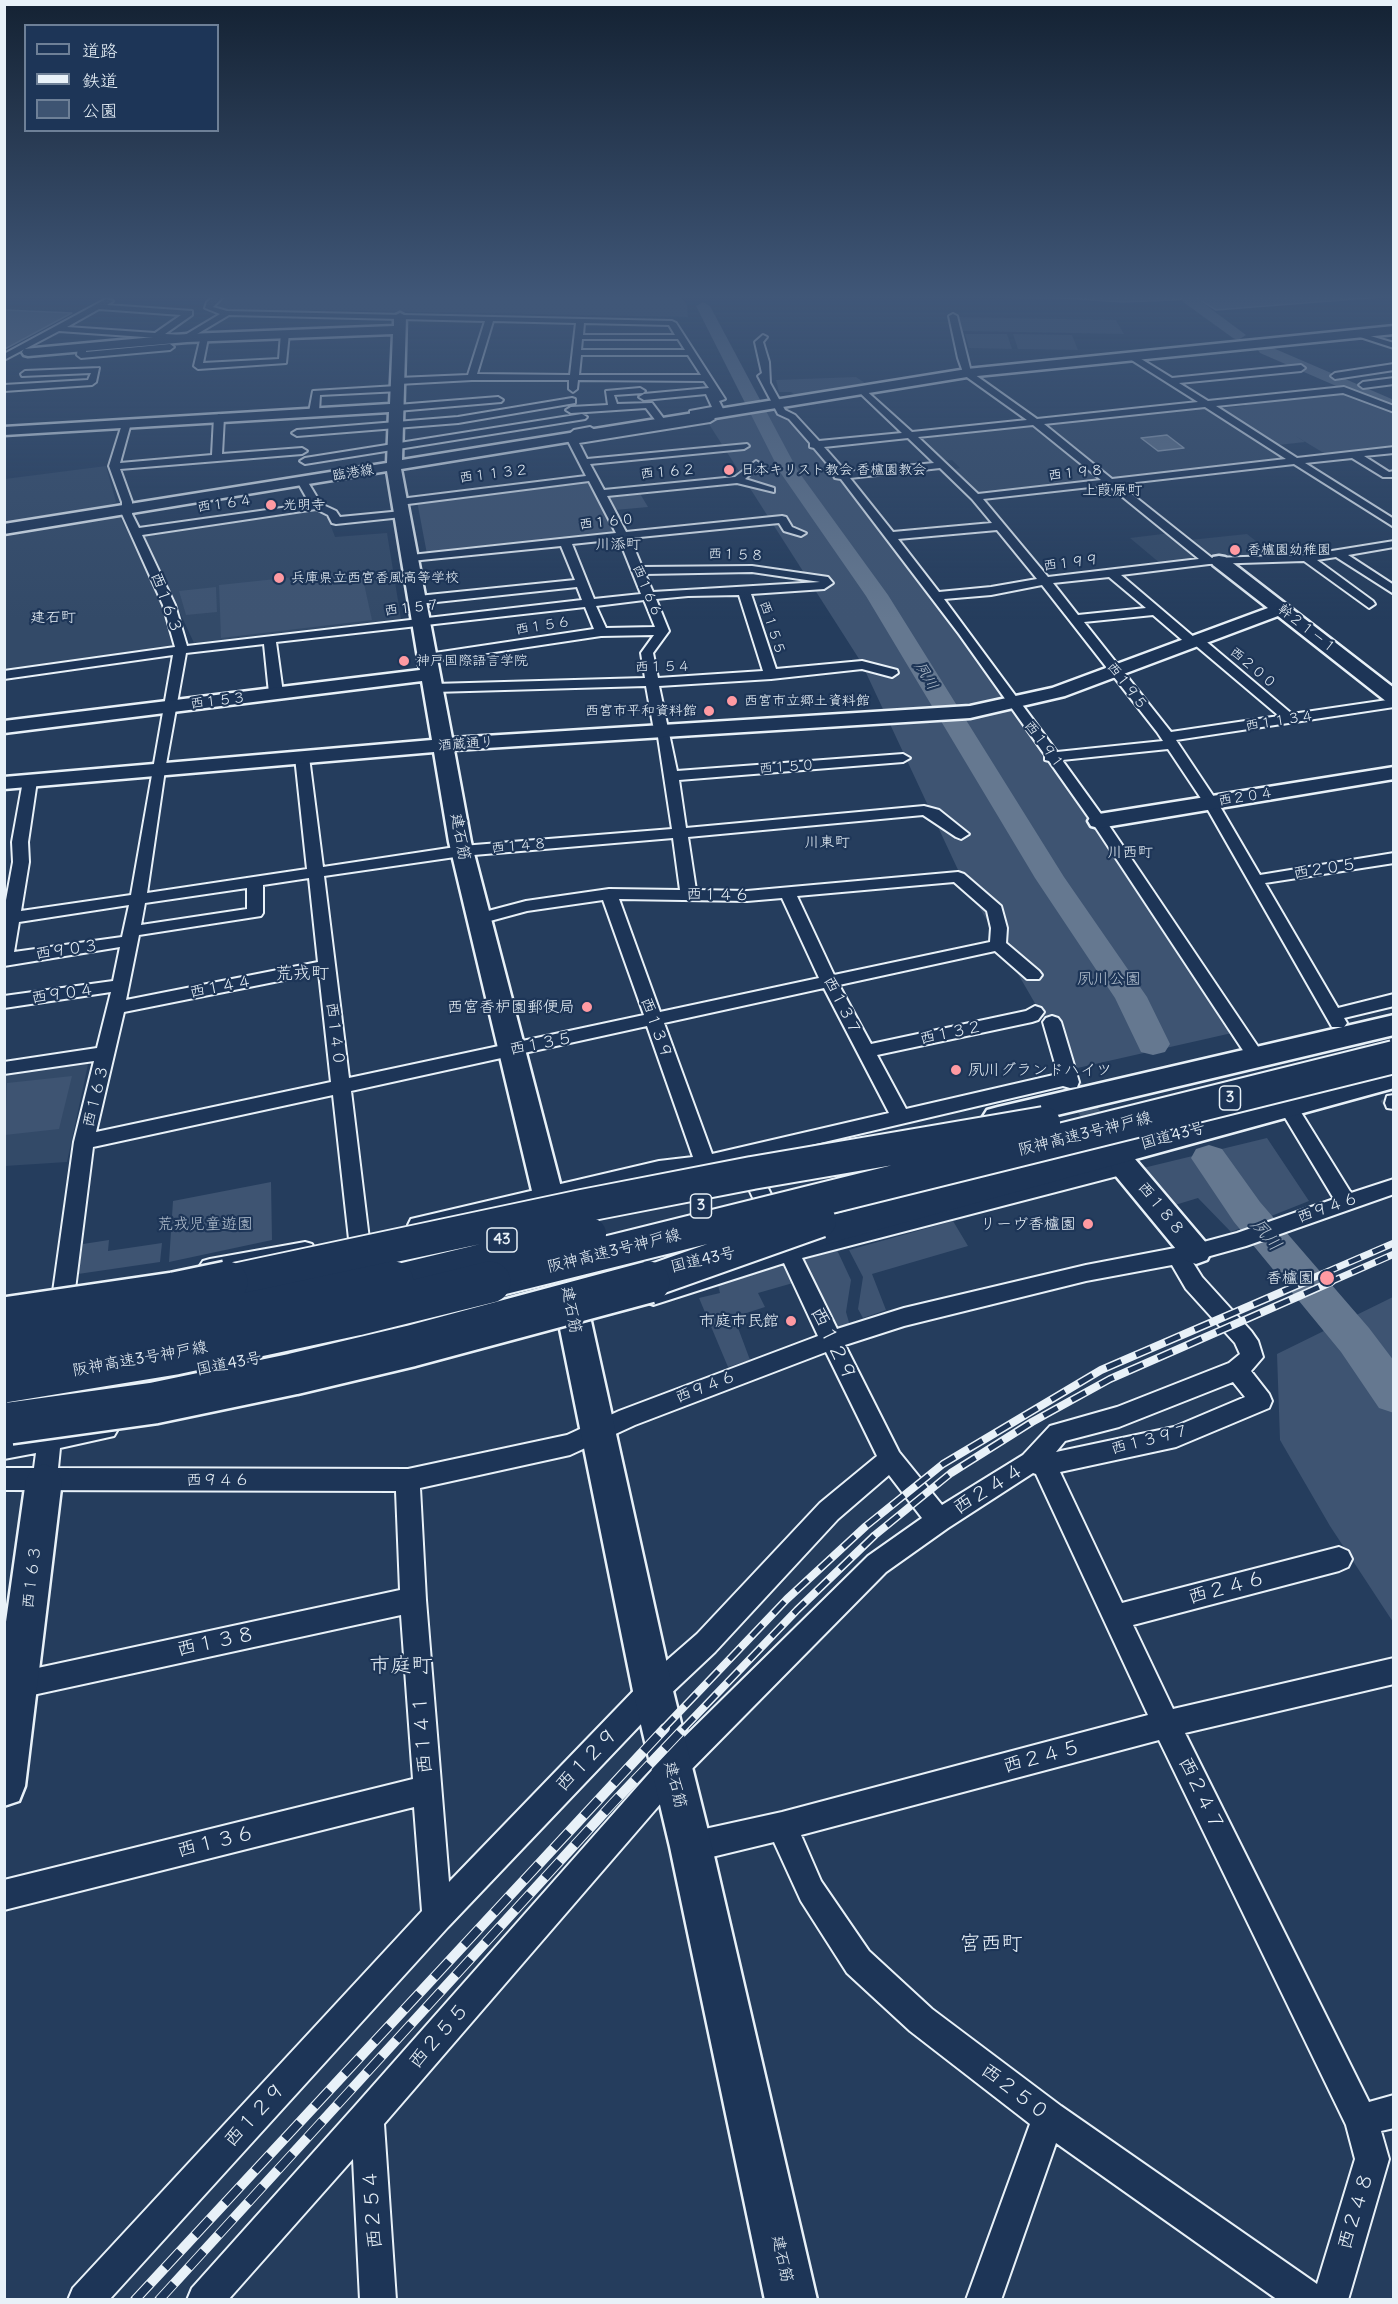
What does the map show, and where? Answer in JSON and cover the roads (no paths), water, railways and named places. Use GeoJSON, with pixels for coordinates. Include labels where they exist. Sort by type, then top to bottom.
{"type":"FeatureCollection","features":[{"type":"Feature","properties":{"kind":"highway","name":"43"},"geometry":{"type":"LineString","coordinates":[[4,1339],[220,1304],[756,1183],[995,1119],[1245,1041],[1394,1025]]}},
{"type":"Feature","properties":{"kind":"highway","name":"阪神高速3号神戸線"},"geometry":{"type":"LineString","coordinates":[[4,1382],[175,1354],[356,1315],[1055,1131],[1394,1038]]}},
{"type":"Feature","properties":{"kind":"highway","name":"阪神高速3号神戸線"},"geometry":{"type":"LineString","coordinates":[[4,1357],[178,1328],[354,1291],[1055,1131],[1394,1057]]}},
{"type":"Feature","properties":{"kind":"highway","name":"国道43号"},"geometry":{"type":"LineString","coordinates":[[6,1425],[53,1400],[570,1307],[787,1247],[1393,1095]]}},
{"type":"Feature","properties":{"kind":"highway"},"geometry":{"type":"LineString","coordinates":[[4,1318],[174,1293],[582,1206],[752,1173],[1055,1131]]}},
{"type":"Feature","properties":{"kind":"highway"},"geometry":{"type":"LineString","coordinates":[[6,1425],[154,1403],[270,1379],[517,1318],[643,1284],[784,1232],[996,1170],[1055,1131]]}},
{"type":"Feature","properties":{"kind":"street"},"geometry":{"type":"LineString","coordinates":[[314,411],[315,405]]}},
{"type":"Feature","properties":{"kind":"street"},"geometry":{"type":"LineString","coordinates":[[350,405],[396,420],[458,420],[553,405]]}},
{"type":"Feature","properties":{"kind":"street","name":"建石筋"},"geometry":{"type":"LineString","coordinates":[[397,405],[401,508],[462,851],[548,1195],[653,1691],[691,1847],[791,2300]]}},
{"type":"Feature","properties":{"kind":"street"},"geometry":{"type":"LineString","coordinates":[[126,423],[114,466],[217,458],[304,456],[396,420],[423,405]]}},
{"type":"Feature","properties":{"kind":"street"},"geometry":{"type":"LineString","coordinates":[[297,433],[396,420],[483,405]]}},
{"type":"Feature","properties":{"kind":"street"},"geometry":{"type":"LineString","coordinates":[[574,405],[582,417],[601,428]]}},
{"type":"Feature","properties":{"kind":"street"},"geometry":{"type":"LineString","coordinates":[[593,405],[613,407],[621,405]]}},
{"type":"Feature","properties":{"kind":"street"},"geometry":{"type":"LineString","coordinates":[[650,405],[659,419]]}},
{"type":"Feature","properties":{"kind":"street"},"geometry":{"type":"LineString","coordinates":[[572,439],[577,432],[718,409],[717,405]]}},
{"type":"Feature","properties":{"kind":"street"},"geometry":{"type":"LineString","coordinates":[[723,405],[730,413]]}},
{"type":"Feature","properties":{"kind":"street","name":"西１９１"},"geometry":{"type":"LineString","coordinates":[[778,405],[841,476],[936,596],[1009,702],[1052,757],[1098,823],[1245,1041]]}},
{"type":"Feature","properties":{"kind":"street"},"geometry":{"type":"LineString","coordinates":[[781,411],[806,405]]}},
{"type":"Feature","properties":{"kind":"street","name":"西１９５"},"geometry":{"type":"LineString","coordinates":[[877,405],[976,497],[1045,581],[1169,741],[1211,803],[1230,839],[1257,880],[1335,1019],[1394,1000]]}},
{"type":"Feature","properties":{"kind":"street","name":"幹２１－１"},"geometry":{"type":"LineString","coordinates":[[1011,405],[1111,483],[1281,609],[1394,698]]}},
{"type":"Feature","properties":{"kind":"street"},"geometry":{"type":"LineString","coordinates":[[814,444],[1201,405]]}},
{"type":"Feature","properties":{"kind":"street"},"geometry":{"type":"LineString","coordinates":[[1207,405],[1394,524]]}},
{"type":"Feature","properties":{"kind":"street"},"geometry":{"type":"LineString","coordinates":[[4,431],[314,411],[396,420],[513,424]]}},
{"type":"Feature","properties":{"kind":"street","name":"臨港線"},"geometry":{"type":"LineString","coordinates":[[4,529],[306,480],[396,420],[532,444],[730,413],[781,411]]}},
{"type":"Feature","properties":{"kind":"street"},"geometry":{"type":"LineString","coordinates":[[498,412],[532,444]]}},
{"type":"Feature","properties":{"kind":"street"},"geometry":{"type":"LineString","coordinates":[[292,413],[304,456],[306,480],[317,506]]}},
{"type":"Feature","properties":{"kind":"street"},"geometry":{"type":"LineString","coordinates":[[217,458],[219,417]]}},
{"type":"Feature","properties":{"kind":"street"},"geometry":{"type":"LineString","coordinates":[[444,432],[582,417]]}},
{"type":"Feature","properties":{"kind":"street","name":"西１６６"},"geometry":{"type":"LineString","coordinates":[[572,439],[584,469],[623,536],[663,631],[647,653],[671,776],[689,894]]}},
{"type":"Feature","properties":{"kind":"street","name":"西１１３２"},"geometry":{"type":"LineString","coordinates":[[317,506],[332,513],[336,521],[519,486],[584,469],[744,446]]}},
{"type":"Feature","properties":{"kind":"street","name":"西１９８"},"geometry":{"type":"LineString","coordinates":[[976,497],[1394,450]]}},
{"type":"Feature","properties":{"kind":"street"},"geometry":{"type":"LineString","coordinates":[[1355,455],[1387,475],[1394,474]]}},
{"type":"Feature","properties":{"kind":"street"},"geometry":{"type":"LineString","coordinates":[[738,480],[756,464]]}},
{"type":"Feature","properties":{"kind":"street"},"geometry":{"type":"LineString","coordinates":[[841,476],[942,465]]}},
{"type":"Feature","properties":{"kind":"street","name":"西１６３"},"geometry":{"type":"LineString","coordinates":[[4,1786],[12,1706],[51,1440],[62,1295],[84,1143],[121,985],[138,899],[158,770],[179,655],[182,650],[170,605],[127,514],[127,502],[114,466]]}},
{"type":"Feature","properties":{"kind":"street"},"geometry":{"type":"LineString","coordinates":[[514,475],[519,486]]}},
{"type":"Feature","properties":{"kind":"street"},"geometry":{"type":"LineString","coordinates":[[738,480],[770,490]]}},
{"type":"Feature","properties":{"kind":"street","name":"西１６２"},"geometry":{"type":"LineString","coordinates":[[600,494],[738,480]]}},
{"type":"Feature","properties":{"kind":"street","name":"西１６４"},"geometry":{"type":"LineString","coordinates":[[137,532],[317,506]]}},
{"type":"Feature","properties":{"kind":"street","name":"西１６０"},"geometry":{"type":"LineString","coordinates":[[411,558],[782,519],[788,529],[801,533]]}},
{"type":"Feature","properties":{"kind":"street"},"geometry":{"type":"LineString","coordinates":[[890,536],[1000,526]]}},
{"type":"Feature","properties":{"kind":"street"},"geometry":{"type":"LineString","coordinates":[[565,542],[601,632]]}},
{"type":"Feature","properties":{"kind":"street","name":"西１９９"},"geometry":{"type":"LineString","coordinates":[[936,596],[991,591],[1045,581],[1214,561],[1307,558],[1394,544]]}},
{"type":"Feature","properties":{"kind":"street"},"geometry":{"type":"LineString","coordinates":[[1340,554],[1394,591]]}},
{"type":"Feature","properties":{"kind":"street"},"geometry":{"type":"LineString","coordinates":[[1307,558],[1369,604]]}},
{"type":"Feature","properties":{"kind":"street","name":"西１５８"},"geometry":{"type":"LineString","coordinates":[[639,571],[752,569],[824,579],[827,583],[824,585]]}},
{"type":"Feature","properties":{"kind":"street","name":"西２００"},"geometry":{"type":"LineString","coordinates":[[1112,573],[1290,719]]}},
{"type":"Feature","properties":{"kind":"street"},"geometry":{"type":"LineString","coordinates":[[418,600],[582,583]]}},
{"type":"Feature","properties":{"kind":"street","name":"西１５７"},"geometry":{"type":"LineString","coordinates":[[4,675],[182,650],[422,621],[688,592],[744,591],[824,585]]}},
{"type":"Feature","properties":{"kind":"street","name":"西１５５"},"geometry":{"type":"LineString","coordinates":[[744,591],[771,675]]}},
{"type":"Feature","properties":{"kind":"street","name":"酒蔵通り"},"geometry":{"type":"LineString","coordinates":[[4,783],[444,745],[970,712],[1058,692],[1281,609]]}},
{"type":"Feature","properties":{"kind":"street"},"geometry":{"type":"LineString","coordinates":[[1075,619],[1157,611]]}},
{"type":"Feature","properties":{"kind":"street","name":"西１５６"},"geometry":{"type":"LineString","coordinates":[[431,673],[601,632],[663,631]]}},
{"type":"Feature","properties":{"kind":"street"},"geometry":{"type":"LineString","coordinates":[[270,639],[276,693]]}},
{"type":"Feature","properties":{"kind":"street","name":"西１５４"},"geometry":{"type":"LineString","coordinates":[[431,673],[653,682],[771,675],[862,665],[892,673]]}},
{"type":"Feature","properties":{"kind":"street","name":"西１５３"},"geometry":{"type":"LineString","coordinates":[[4,727],[431,673]]}},
{"type":"Feature","properties":{"kind":"street","name":"西１１３４"},"geometry":{"type":"LineString","coordinates":[[1052,757],[1169,741],[1290,719],[1394,704]]}},
{"type":"Feature","properties":{"kind":"street","name":"西１４０"},"geometry":{"type":"LineString","coordinates":[[302,757],[359,1239]]}},
{"type":"Feature","properties":{"kind":"street","name":"西１５０"},"geometry":{"type":"LineString","coordinates":[[671,776],[903,758]]}},
{"type":"Feature","properties":{"kind":"street","name":"西２０４"},"geometry":{"type":"LineString","coordinates":[[1098,823],[1394,773]]}},
{"type":"Feature","properties":{"kind":"street"},"geometry":{"type":"LineString","coordinates":[[5,960],[10,918],[21,862],[20,842],[30,781]]}},
{"type":"Feature","properties":{"kind":"street","name":"西１４８"},"geometry":{"type":"LineString","coordinates":[[10,918],[462,851],[924,810],[934,813],[961,834]]}},
{"type":"Feature","properties":{"kind":"street","name":"西２０５"},"geometry":{"type":"LineString","coordinates":[[1257,880],[1394,858]]}},
{"type":"Feature","properties":{"kind":"street"},"geometry":{"type":"LineString","coordinates":[[4,864],[21,862]]}},
{"type":"Feature","properties":{"kind":"street","name":"西１４６"},"geometry":{"type":"LineString","coordinates":[[479,919],[526,906],[609,894],[747,896],[958,877],[996,909],[999,928],[998,945]]}},
{"type":"Feature","properties":{"kind":"street","name":"西９０３"},"geometry":{"type":"LineString","coordinates":[[5,960],[255,913],[255,881]]}},
{"type":"Feature","properties":{"kind":"street","name":"西１３９"},"geometry":{"type":"LineString","coordinates":[[609,894],[705,1162]]}},
{"type":"Feature","properties":{"kind":"street","name":"西１３７"},"geometry":{"type":"LineString","coordinates":[[788,894],[829,982],[901,1117]]}},
{"type":"Feature","properties":{"kind":"street"},"geometry":{"type":"LineString","coordinates":[[998,945],[1033,975]]}},
{"type":"Feature","properties":{"kind":"street","name":"西１３５"},"geometry":{"type":"LineString","coordinates":[[84,1143],[998,945]]}},
{"type":"Feature","properties":{"kind":"street","name":"西１４４"},"geometry":{"type":"LineString","coordinates":[[116,1008],[326,966]]}},
{"type":"Feature","properties":{"kind":"street","name":"西９０４"},"geometry":{"type":"LineString","coordinates":[[4,1002],[121,985]]}},
{"type":"Feature","properties":{"kind":"street","name":"西１３２"},"geometry":{"type":"LineString","coordinates":[[866,1051],[1032,1016],[1035,1012]]}},
{"type":"Feature","properties":{"kind":"street"},"geometry":{"type":"LineString","coordinates":[[4,1303],[62,1295],[359,1239],[658,1168],[705,1162],[1069,1080],[1052,1022]]}},
{"type":"Feature","properties":{"kind":"street"},"geometry":{"type":"LineString","coordinates":[[4,1068],[106,1053]]}},
{"type":"Feature","properties":{"kind":"street"},"geometry":{"type":"LineString","coordinates":[[1297,1119],[1346,1201]]}},
{"type":"Feature","properties":{"kind":"street"},"geometry":{"type":"LineString","coordinates":[[787,1247],[1123,1164]]}},
{"type":"Feature","properties":{"kind":"street","name":"西１８８"},"geometry":{"type":"LineString","coordinates":[[1123,1164],[1187,1254]]}},
{"type":"Feature","properties":{"kind":"street","name":"西１２９"},"geometry":{"type":"LineString","coordinates":[[85,2300],[437,1916],[653,1691],[706,1644],[829,1511],[891,1459],[756,1183]]}},
{"type":"Feature","properties":{"kind":"street","name":"西９４６"},"geometry":{"type":"LineString","coordinates":[[4,1479],[408,1480],[570,1445],[627,1418],[831,1340],[904,1317],[1074,1276],[1187,1254],[1239,1240],[1394,1186]]}},
{"type":"Feature","properties":{"kind":"street"},"geometry":{"type":"LineString","coordinates":[[1187,1254],[1194,1283],[1250,1348],[1252,1357],[1237,1370]]}},
{"type":"Feature","properties":{"kind":"street"},"geometry":{"type":"LineString","coordinates":[[6,1425],[51,1440],[250,1403],[570,1307]]}},
{"type":"Feature","properties":{"kind":"street","name":"西１３９７"},"geometry":{"type":"LineString","coordinates":[[1038,1464],[1176,1437],[1261,1401],[1237,1370]]}},
{"type":"Feature","properties":{"kind":"street","name":"西２４４"},"geometry":{"type":"LineString","coordinates":[[671,1770],[877,1564],[939,1520],[1038,1464],[1058,1432],[1119,1417],[1237,1370]]}},
{"type":"Feature","properties":{"kind":"street"},"geometry":{"type":"LineString","coordinates":[[891,1459],[939,1520]]}},
{"type":"Feature","properties":{"kind":"street","name":"西２４７"},"geometry":{"type":"LineString","coordinates":[[1038,1464],[1116,1617],[1166,1724],[1361,2121]]}},
{"type":"Feature","properties":{"kind":"street","name":"西１４１"},"geometry":{"type":"LineString","coordinates":[[408,1480],[413,1599],[437,1916]]}},
{"type":"Feature","properties":{"kind":"street","name":"西２４６"},"geometry":{"type":"LineString","coordinates":[[1116,1617],[1339,1559]]}},
{"type":"Feature","properties":{"kind":"street","name":"西１３８"},"geometry":{"type":"LineString","coordinates":[[12,1706],[413,1599]]}},
{"type":"Feature","properties":{"kind":"street","name":"西２４５"},"geometry":{"type":"LineString","coordinates":[[691,1847],[782,1827],[1166,1724],[1394,1671]]}},
{"type":"Feature","properties":{"kind":"street","name":"西２５５"},"geometry":{"type":"LineString","coordinates":[[204,2300],[367,2118],[671,1770]]}},
{"type":"Feature","properties":{"kind":"street","name":"西１３６"},"geometry":{"type":"LineString","coordinates":[[4,1895],[427,1790]]}},
{"type":"Feature","properties":{"kind":"street","name":"西２５０"},"geometry":{"type":"LineString","coordinates":[[782,1827],[811,1891],[858,1962],[921,2020],[1049,2118],[1309,2300]]}},
{"type":"Feature","properties":{"kind":"street"},"geometry":{"type":"LineString","coordinates":[[1361,2121],[1394,2111]]}},
{"type":"Feature","properties":{"kind":"street","name":"西２５４"},"geometry":{"type":"LineString","coordinates":[[367,2118],[378,2300]]}},
{"type":"Feature","properties":{"kind":"street"},"geometry":{"type":"LineString","coordinates":[[983,2300],[1049,2118]]}},
{"type":"Feature","properties":{"kind":"street","name":"西２４８"},"geometry":{"type":"LineString","coordinates":[[1330,2300],[1372,2159],[1361,2121]]}},
{"type":"Feature","properties":{"kind":"waterway","name":"夙川"},"geometry":{"type":"LineString","coordinates":[[753,405],[789,472],[877,595],[1050,878],[1131,997],[1153,1044]]}},
{"type":"Feature","properties":{"kind":"waterway","name":"夙川"},"geometry":{"type":"LineString","coordinates":[[1209,1158],[1247,1212],[1355,1340],[1394,1395]]}},
{"type":"Feature","properties":{"kind":"tunnel"},"geometry":{"type":"LineString","coordinates":[[1339,1024],[1392,1101]]}},
{"type":"Feature","properties":{"kind":"tunnel"},"geometry":{"type":"LineString","coordinates":[[1070,1082],[1105,1137]]}},
{"type":"Feature","properties":{"kind":"railway"},"geometry":{"type":"LineString","coordinates":[[1301,1283],[1394,1243]]}},
{"type":"Feature","properties":{"kind":"railway"},"geometry":{"type":"LineString","coordinates":[[1328,1283],[1394,1254]]}},
{"type":"Feature","properties":{"kind":"railway"},"geometry":{"type":"LineString","coordinates":[[663,1729],[787,1599],[866,1526],[943,1464],[1101,1370],[1305,1282]]}},
{"type":"Feature","properties":{"kind":"railway"},"geometry":{"type":"LineString","coordinates":[[683,1729],[797,1610],[875,1535],[951,1473],[1032,1422],[1110,1379],[1331,1282]]}},
{"type":"Feature","properties":{"kind":"railway"},"geometry":{"type":"LineString","coordinates":[[135,2300],[665,1728]]}},
{"type":"Feature","properties":{"kind":"railway"},"geometry":{"type":"LineString","coordinates":[[159,2300],[684,1728]]}},
{"type":"Feature","properties":{"kind":"place","name":"日本キリスト教会 香櫨園教会"},"geometry":{"type":"Point","coordinates":[729,470]}},
{"type":"Feature","properties":{"kind":"place","name":"光明寺"},"geometry":{"type":"Point","coordinates":[271,505]}},
{"type":"Feature","properties":{"kind":"place","name":"香櫨園幼稚園"},"geometry":{"type":"Point","coordinates":[1235,550]}},
{"type":"Feature","properties":{"kind":"place","name":"兵庫県立西宮香風高等学校"},"geometry":{"type":"Point","coordinates":[279,578]}},
{"type":"Feature","properties":{"kind":"place","name":"神戸国際語言学院"},"geometry":{"type":"Point","coordinates":[404,661]}},
{"type":"Feature","properties":{"kind":"place","name":"西宮市立郷土資料館"},"geometry":{"type":"Point","coordinates":[732,701]}},
{"type":"Feature","properties":{"kind":"place","name":"西宮市平和資料館"},"geometry":{"type":"Point","coordinates":[709,711]}},
{"type":"Feature","properties":{"kind":"place","name":"西宮香枦園郵便局"},"geometry":{"type":"Point","coordinates":[587,1007]}},
{"type":"Feature","properties":{"kind":"place","name":"夙川グランドハイツ"},"geometry":{"type":"Point","coordinates":[956,1070]}},
{"type":"Feature","properties":{"kind":"place","name":"リーヴ香櫨園"},"geometry":{"type":"Point","coordinates":[1088,1224]}},
{"type":"Feature","properties":{"kind":"place","name":"香櫨園"},"geometry":{"type":"Point","coordinates":[1327,1278]}},
{"type":"Feature","properties":{"kind":"place","name":"市庭市民館"},"geometry":{"type":"Point","coordinates":[791,1321]}},
{"type":"Feature","properties":{"kind":"district","name":"上葭原町"},"geometry":{"type":"Point","coordinates":[1112,491]}},
{"type":"Feature","properties":{"kind":"district","name":"川添町"},"geometry":{"type":"Point","coordinates":[618,545]}},
{"type":"Feature","properties":{"kind":"district","name":"建石町"},"geometry":{"type":"Point","coordinates":[53,618]}},
{"type":"Feature","properties":{"kind":"district","name":"川東町"},"geometry":{"type":"Point","coordinates":[827,843]}},
{"type":"Feature","properties":{"kind":"district","name":"川西町"},"geometry":{"type":"Point","coordinates":[1130,853]}},
{"type":"Feature","properties":{"kind":"district","name":"荒戎町"},"geometry":{"type":"Point","coordinates":[302,974]}},
{"type":"Feature","properties":{"kind":"district","name":"市庭町"},"geometry":{"type":"Point","coordinates":[401,1666]}},
{"type":"Feature","properties":{"kind":"district","name":"宮西町"},"geometry":{"type":"Point","coordinates":[991,1944]}},
{"type":"Feature","properties":{"kind":"park label","name":"夙川公園"},"geometry":{"type":"Point","coordinates":[1109,979]}},
{"type":"Feature","properties":{"kind":"park label","name":"荒戎児童遊園"},"geometry":{"type":"Point","coordinates":[205,1224]}}]}
